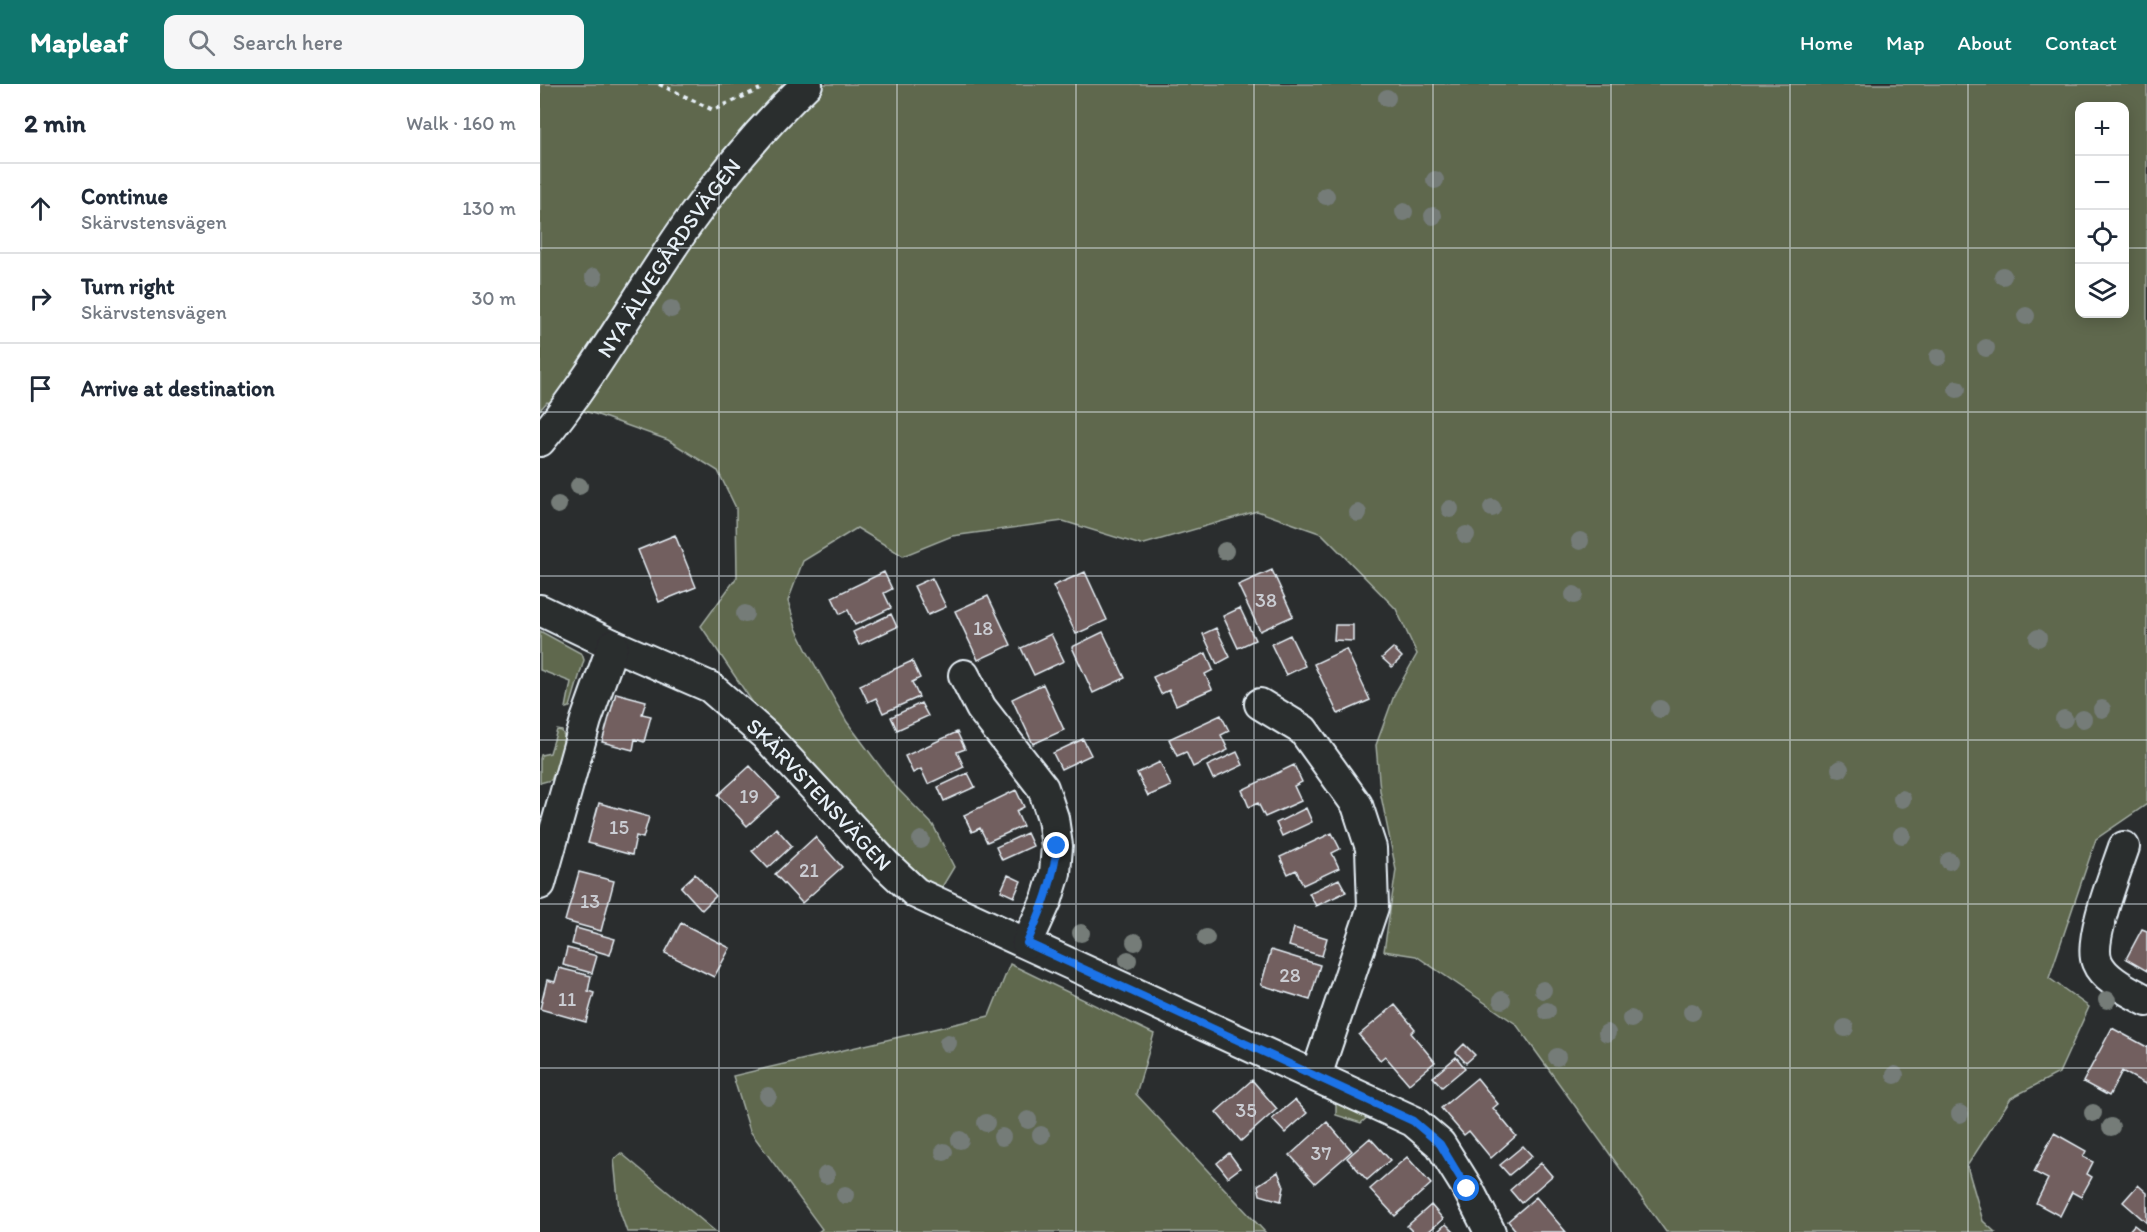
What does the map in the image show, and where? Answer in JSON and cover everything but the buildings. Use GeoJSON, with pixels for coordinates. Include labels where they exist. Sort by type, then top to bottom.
{"type":"FeatureCollection","features":[{"type":"Feature","properties":{"kind":"street","name":"NYA ÄLVEGÅRDSVÄGEN"},"geometry":{"type":"LineString","coordinates":[[540,441],[569,406],[688,224],[728,170],[807,84]]}},
{"type":"Feature","properties":{"kind":"street","name":"SKÄRVSTENSVÄGEN"},"geometry":{"type":"LineString","coordinates":[[540,610],[710,687],[765,735],[915,893],[1413,1121],[1440,1144],[1490,1232]]}},
{"type":"Feature","properties":{"kind":"street"},"geometry":{"type":"LineString","coordinates":[[540,884],[586,720],[614,645]]}},
{"type":"Feature","properties":{"kind":"street"},"geometry":{"type":"LineString","coordinates":[[964,675],[981,708],[1042,788],[1053,818],[1057,846],[1054,873],[1047,899],[1027,943]]}},
{"type":"Feature","properties":{"kind":"street"},"geometry":{"type":"LineString","coordinates":[[1260,704],[1303,730],[1358,805],[1371,848],[1373,907],[1316,1076]]}},
{"type":"Feature","properties":{"kind":"street"},"geometry":{"type":"LineString","coordinates":[[2124,847],[2094,949],[2097,963],[2106,975],[2147,1001]]}},
{"type":"Feature","properties":{"kind":"path"},"geometry":{"type":"LineString","coordinates":[[659,84],[713,110],[751,91],[769,86]]}},
{"type":"Feature","properties":{"kind":"green space"},"geometry":{"type":"Polygon","coordinates":[[[540,84],[2147,84],[2147,804],[2096,839],[2049,978],[2089,1007],[2059,1073],[2011,1098],[1967,1166],[1983,1221],[1995,1232],[1666,1232],[1516,1024],[1416,956],[1384,951],[1396,870],[1380,791],[1376,745],[1395,693],[1417,654],[1396,609],[1322,534],[1257,511],[1141,545],[1063,521],[952,536],[903,556],[857,528],[803,561],[788,601],[796,628],[847,722],[894,785],[933,825],[954,867],[939,892],[907,863],[753,703],[701,626],[737,577],[736,508],[718,471],[668,440],[595,414],[547,402],[540,410],[540,84]]]}},
{"type":"Feature","properties":{"kind":"green space"},"geometry":{"type":"Polygon","coordinates":[[[540,631],[582,654],[584,660],[570,707],[566,708],[571,682],[540,670],[540,631]]]}},
{"type":"Feature","properties":{"kind":"green space"},"geometry":{"type":"Polygon","coordinates":[[[557,730],[562,731],[564,737],[561,756],[551,780],[540,783],[541,755],[550,753],[557,730]]]}},
{"type":"Feature","properties":{"kind":"green space"},"geometry":{"type":"Polygon","coordinates":[[[1010,964],[1154,1034],[1136,1094],[1265,1232],[818,1232],[822,1229],[750,1131],[733,1076],[989,1016],[1010,964]]]}},
{"type":"Feature","properties":{"kind":"green space"},"geometry":{"type":"Polygon","coordinates":[[[1336,1100],[1371,1114],[1361,1123],[1336,1115],[1336,1100]]]}},
{"type":"Feature","properties":{"kind":"green space"},"geometry":{"type":"Polygon","coordinates":[[[621,1153],[716,1232],[627,1232],[619,1209],[614,1159],[621,1153]]]}},
{"type":"Feature","properties":{"kind":"route"},"geometry":{"type":"LineString","coordinates":[[1057,846],[1054,873],[1047,899],[1027,943],[1413,1121],[1440,1144],[1467,1189]]}}]}
